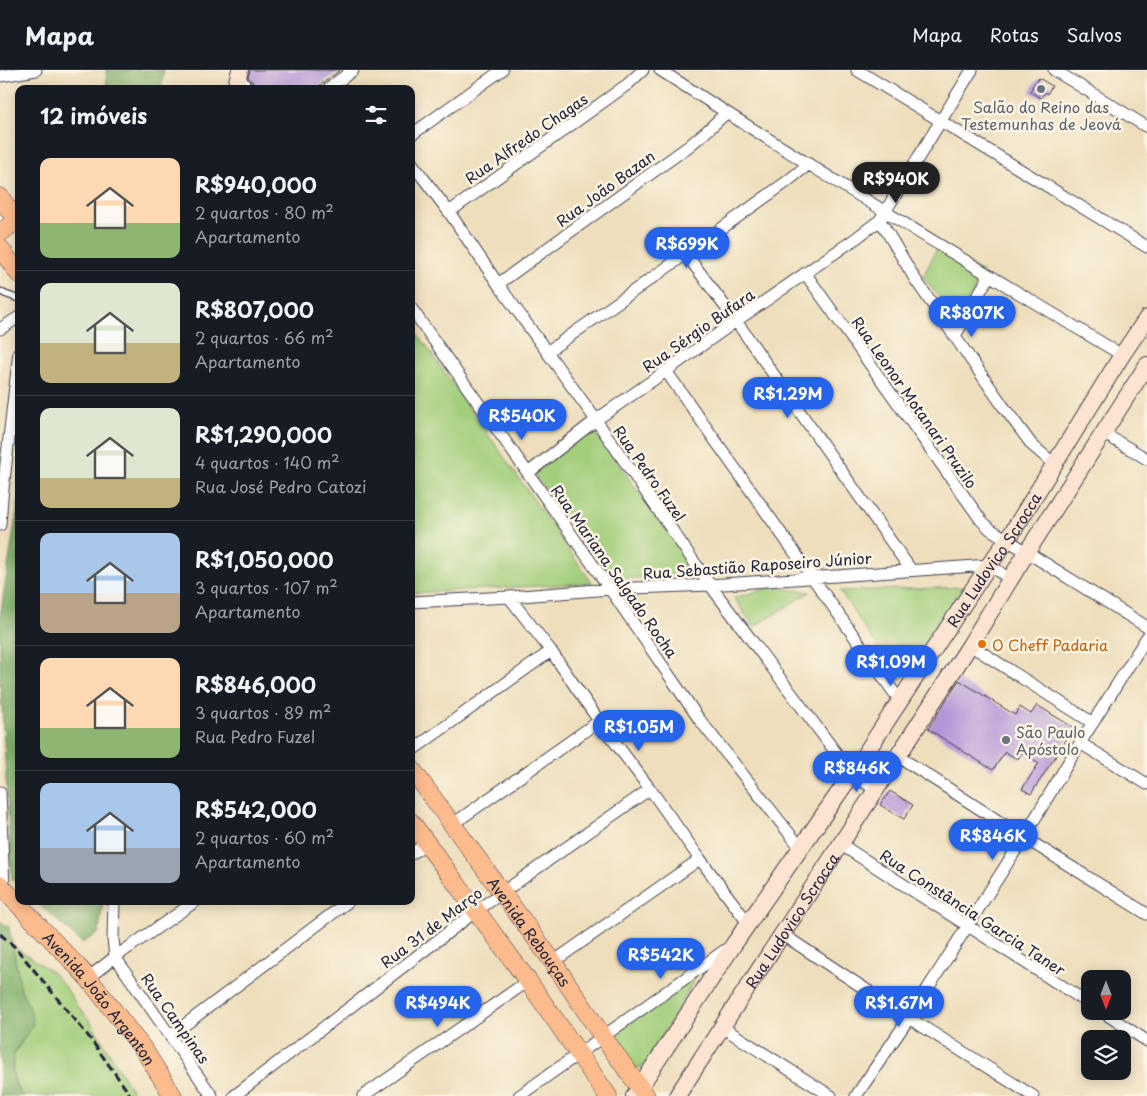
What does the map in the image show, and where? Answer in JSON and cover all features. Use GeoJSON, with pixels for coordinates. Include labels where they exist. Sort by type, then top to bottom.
{"type":"FeatureCollection","features":[{"type":"Feature","properties":{"kind":"main road"},"geometry":{"type":"LineString","coordinates":[[0,197],[15,218]]}},
{"type":"Feature","properties":{"kind":"main road"},"geometry":{"type":"LineString","coordinates":[[0,233],[15,224]]}},
{"type":"Feature","properties":{"kind":"main road"},"geometry":{"type":"LineString","coordinates":[[4,257],[15,269]]}},
{"type":"Feature","properties":{"kind":"main road","name":"Avenida Rebouças"},"geometry":{"type":"LineString","coordinates":[[415,773],[553,962],[640,1093]]}},
{"type":"Feature","properties":{"kind":"main road","name":"Avenida Rebouças"},"geometry":{"type":"LineString","coordinates":[[415,827],[528,981],[608,1096]]}},
{"type":"Feature","properties":{"kind":"main road","name":"Avenida João Argenton"},"geometry":{"type":"LineString","coordinates":[[2,886],[15,900]]}},
{"type":"Feature","properties":{"kind":"main road","name":"Avenida João Argenton"},"geometry":{"type":"LineString","coordinates":[[20,905],[88,978],[144,1050],[173,1096]]}},
{"type":"Feature","properties":{"kind":"street"},"geometry":{"type":"LineString","coordinates":[[0,76],[36,70]]}},
{"type":"Feature","properties":{"kind":"street"},"geometry":{"type":"LineString","coordinates":[[333,85],[353,70]]}},
{"type":"Feature","properties":{"kind":"street"},"geometry":{"type":"LineString","coordinates":[[415,132],[502,70]]}},
{"type":"Feature","properties":{"kind":"street","name":"Rua Alfredo Chagas"},"geometry":{"type":"LineString","coordinates":[[449,212],[628,84],[644,70]]}},
{"type":"Feature","properties":{"kind":"street"},"geometry":{"type":"LineString","coordinates":[[660,70],[809,164],[883,216],[1122,354]]}},
{"type":"Feature","properties":{"kind":"street"},"geometry":{"type":"LineString","coordinates":[[856,70],[1147,247]]}},
{"type":"Feature","properties":{"kind":"street"},"geometry":{"type":"LineString","coordinates":[[883,216],[972,70]]}},
{"type":"Feature","properties":{"kind":"street"},"geometry":{"type":"LineString","coordinates":[[1054,70],[1147,127]]}},
{"type":"Feature","properties":{"kind":"street","name":"Rua João Bazan"},"geometry":{"type":"LineString","coordinates":[[498,284],[689,146],[726,113]]}},
{"type":"Feature","properties":{"kind":"street"},"geometry":{"type":"LineString","coordinates":[[547,352],[809,164]]}},
{"type":"Feature","properties":{"kind":"street","name":"Rua Pedro Fuzel"},"geometry":{"type":"LineString","coordinates":[[415,167],[449,212],[498,284],[596,420],[710,585],[852,774],[876,790]]}},
{"type":"Feature","properties":{"kind":"street"},"geometry":{"type":"LineString","coordinates":[[883,216],[915,279],[1003,406],[1032,444],[1054,464]]}},
{"type":"Feature","properties":{"kind":"street","name":"Rua Sérgio Bufara"},"geometry":{"type":"LineString","coordinates":[[528,473],[596,420],[868,230],[883,216]]}},
{"type":"Feature","properties":{"kind":"street"},"geometry":{"type":"LineString","coordinates":[[686,254],[736,321],[911,570]]}},
{"type":"Feature","properties":{"kind":"street","name":"Rua Leonor Motanari Pruzilo"},"geometry":{"type":"LineString","coordinates":[[806,273],[972,508],[990,529],[1147,627]]}},
{"type":"Feature","properties":{"kind":"street"},"geometry":{"type":"LineString","coordinates":[[955,336],[989,276]]}},
{"type":"Feature","properties":{"kind":"street","name":"Rua Mariana Salgado Rocha"},"geometry":{"type":"LineString","coordinates":[[415,314],[610,589],[699,719],[800,847]]}},
{"type":"Feature","properties":{"kind":"street","name":"Rua Ludovico Scrocca"},"geometry":{"type":"LineString","coordinates":[[640,1093],[734,944],[852,774],[1008,539],[1122,354],[1147,318]]}},
{"type":"Feature","properties":{"kind":"street"},"geometry":{"type":"LineString","coordinates":[[0,329],[15,320]]}},
{"type":"Feature","properties":{"kind":"street","name":"Rua Ludovico Scrocca"},"geometry":{"type":"LineString","coordinates":[[677,1096],[970,646],[1027,552],[1147,365]]}},
{"type":"Feature","properties":{"kind":"street"},"geometry":{"type":"LineString","coordinates":[[666,372],[900,701]]}},
{"type":"Feature","properties":{"kind":"street"},"geometry":{"type":"LineString","coordinates":[[0,525],[1,498],[15,384]]}},
{"type":"Feature","properties":{"kind":"street"},"geometry":{"type":"LineString","coordinates":[[1103,433],[1147,459]]}},
{"type":"Feature","properties":{"kind":"street"},"geometry":{"type":"LineString","coordinates":[[989,565],[1010,579]]}},
{"type":"Feature","properties":{"kind":"street","name":"Rua Sebastião Raposeiro Júnior"},"geometry":{"type":"LineString","coordinates":[[415,602],[610,589],[710,585],[989,565]]}},
{"type":"Feature","properties":{"kind":"street"},"geometry":{"type":"LineString","coordinates":[[508,597],[551,651],[599,721],[748,923]]}},
{"type":"Feature","properties":{"kind":"street"},"geometry":{"type":"LineString","coordinates":[[856,1096],[909,1018],[1024,837],[1080,743],[1147,637]]}},
{"type":"Feature","properties":{"kind":"street"},"geometry":{"type":"LineString","coordinates":[[970,646],[1094,722]]}},
{"type":"Feature","properties":{"kind":"street"},"geometry":{"type":"LineString","coordinates":[[415,748],[551,651]]}},
{"type":"Feature","properties":{"kind":"street"},"geometry":{"type":"LineString","coordinates":[[453,824],[599,721]]}},
{"type":"Feature","properties":{"kind":"street"},"geometry":{"type":"LineString","coordinates":[[1080,743],[1147,784]]}},
{"type":"Feature","properties":{"kind":"street"},"geometry":{"type":"LineString","coordinates":[[898,756],[1147,914]]}},
{"type":"Feature","properties":{"kind":"street","name":"Rua 31 de Março"},"geometry":{"type":"LineString","coordinates":[[234,1096],[476,911],[650,789]]}},
{"type":"Feature","properties":{"kind":"street"},"geometry":{"type":"LineString","coordinates":[[0,792],[2,886]]}},
{"type":"Feature","properties":{"kind":"street"},"geometry":{"type":"LineString","coordinates":[[415,851],[427,843]]}},
{"type":"Feature","properties":{"kind":"street","name":"Rua Constância Garcia Taner"},"geometry":{"type":"LineString","coordinates":[[840,844],[1081,998]]}},
{"type":"Feature","properties":{"kind":"street"},"geometry":{"type":"LineString","coordinates":[[553,962],[700,859]]}},
{"type":"Feature","properties":{"kind":"street"},"geometry":{"type":"LineString","coordinates":[[114,905],[113,939],[115,957]]}},
{"type":"Feature","properties":{"kind":"street"},"geometry":{"type":"LineString","coordinates":[[88,978],[190,905]]}},
{"type":"Feature","properties":{"kind":"street"},"geometry":{"type":"LineString","coordinates":[[170,1036],[344,905]]}},
{"type":"Feature","properties":{"kind":"street"},"geometry":{"type":"LineString","coordinates":[[782,934],[909,1018],[1033,1096]]}},
{"type":"Feature","properties":{"kind":"street"},"geometry":{"type":"LineString","coordinates":[[519,1096],[734,944]]}},
{"type":"Feature","properties":{"kind":"street","name":"Rua Campinas"},"geometry":{"type":"LineString","coordinates":[[115,957],[212,1096]]}},
{"type":"Feature","properties":{"kind":"street"},"geometry":{"type":"LineString","coordinates":[[363,1096],[528,981]]}},
{"type":"Feature","properties":{"kind":"street"},"geometry":{"type":"LineString","coordinates":[[1115,1020],[1147,1041]]}},
{"type":"Feature","properties":{"kind":"street"},"geometry":{"type":"LineString","coordinates":[[722,1027],[831,1096]]}},
{"type":"Feature","properties":{"kind":"lane"},"geometry":{"type":"LineString","coordinates":[[0,290],[15,298]]}},
{"type":"Feature","properties":{"kind":"green space"},"geometry":{"type":"Polygon","coordinates":[[[106,70],[164,70],[162,85],[107,85],[106,70]]]}},
{"type":"Feature","properties":{"kind":"green space"},"geometry":{"type":"Polygon","coordinates":[[[938,246],[983,273],[958,321],[923,277],[938,246]]]}},
{"type":"Feature","properties":{"kind":"green space"},"geometry":{"type":"Polygon","coordinates":[[[415,330],[592,583],[415,593],[415,330]]]}},
{"type":"Feature","properties":{"kind":"green space"},"geometry":{"type":"Polygon","coordinates":[[[591,427],[699,574],[613,579],[534,474],[591,427]]]}},
{"type":"Feature","properties":{"kind":"green space"},"geometry":{"type":"Polygon","coordinates":[[[15,523],[15,882],[12,879],[0,673],[0,617],[15,523]]]}},
{"type":"Feature","properties":{"kind":"green space"},"geometry":{"type":"Polygon","coordinates":[[[772,587],[810,592],[754,627],[734,598],[772,587]]]}},
{"type":"Feature","properties":{"kind":"green space"},"geometry":{"type":"Polygon","coordinates":[[[964,587],[900,681],[840,591],[964,587]]]}},
{"type":"Feature","properties":{"kind":"green space"},"geometry":{"type":"Polygon","coordinates":[[[40,905],[102,905],[99,933],[82,943],[40,905]]]}},
{"type":"Feature","properties":{"kind":"green space"},"geometry":{"type":"Polygon","coordinates":[[[0,921],[9,927],[21,990],[30,1009],[33,1025],[17,1048],[13,1059],[15,1083],[23,1096],[0,1096],[0,921]]]}},
{"type":"Feature","properties":{"kind":"green space"},"geometry":{"type":"Polygon","coordinates":[[[13,948],[18,949],[52,972],[68,991],[77,1006],[89,1019],[135,1096],[23,1096],[19,1093],[13,1074],[13,1056],[33,1025],[30,1009],[21,990],[13,948]]]}},
{"type":"Feature","properties":{"kind":"green space"},"geometry":{"type":"Polygon","coordinates":[[[698,973],[647,1063],[641,1067],[634,1068],[611,1035],[698,973]]]}},
{"type":"Feature","properties":{"kind":"building"},"geometry":{"type":"Polygon","coordinates":[[[250,70],[340,70],[320,85],[254,85],[248,77],[250,70]]]}},
{"type":"Feature","properties":{"kind":"building","name":"Salão do Reino das Testemunhas de Jeová"},"geometry":{"type":"Polygon","coordinates":[[[1039,78],[1052,86],[1047,94],[1045,92],[1041,98],[1030,92],[1039,78]]]}},
{"type":"Feature","properties":{"kind":"building","name":"São Paulo Apóstolo"},"geometry":{"type":"Polygon","coordinates":[[[959,680],[1015,715],[1020,707],[1031,714],[1037,705],[1074,728],[1031,794],[1022,789],[1039,763],[1022,752],[1018,759],[1005,752],[993,770],[928,729],[959,680]]]}},
{"type":"Feature","properties":{"kind":"building"},"geometry":{"type":"Polygon","coordinates":[[[890,791],[913,805],[904,819],[880,805],[890,791]]]}},
{"type":"Feature","properties":{"kind":"railway"},"geometry":{"type":"LineString","coordinates":[[0,934],[15,947],[89,1037],[131,1096]]}},
{"type":"Feature","properties":{"kind":"place","name":"Salão do Reino das Testemunhas de Jeová"},"geometry":{"type":"Point","coordinates":[1041,89]}},
{"type":"Feature","properties":{"kind":"place","name":"O Cheff Padaria"},"geometry":{"type":"Point","coordinates":[982,644]}},
{"type":"Feature","properties":{"kind":"place","name":"São Paulo Apóstolo"},"geometry":{"type":"Point","coordinates":[1006,740]}}]}
